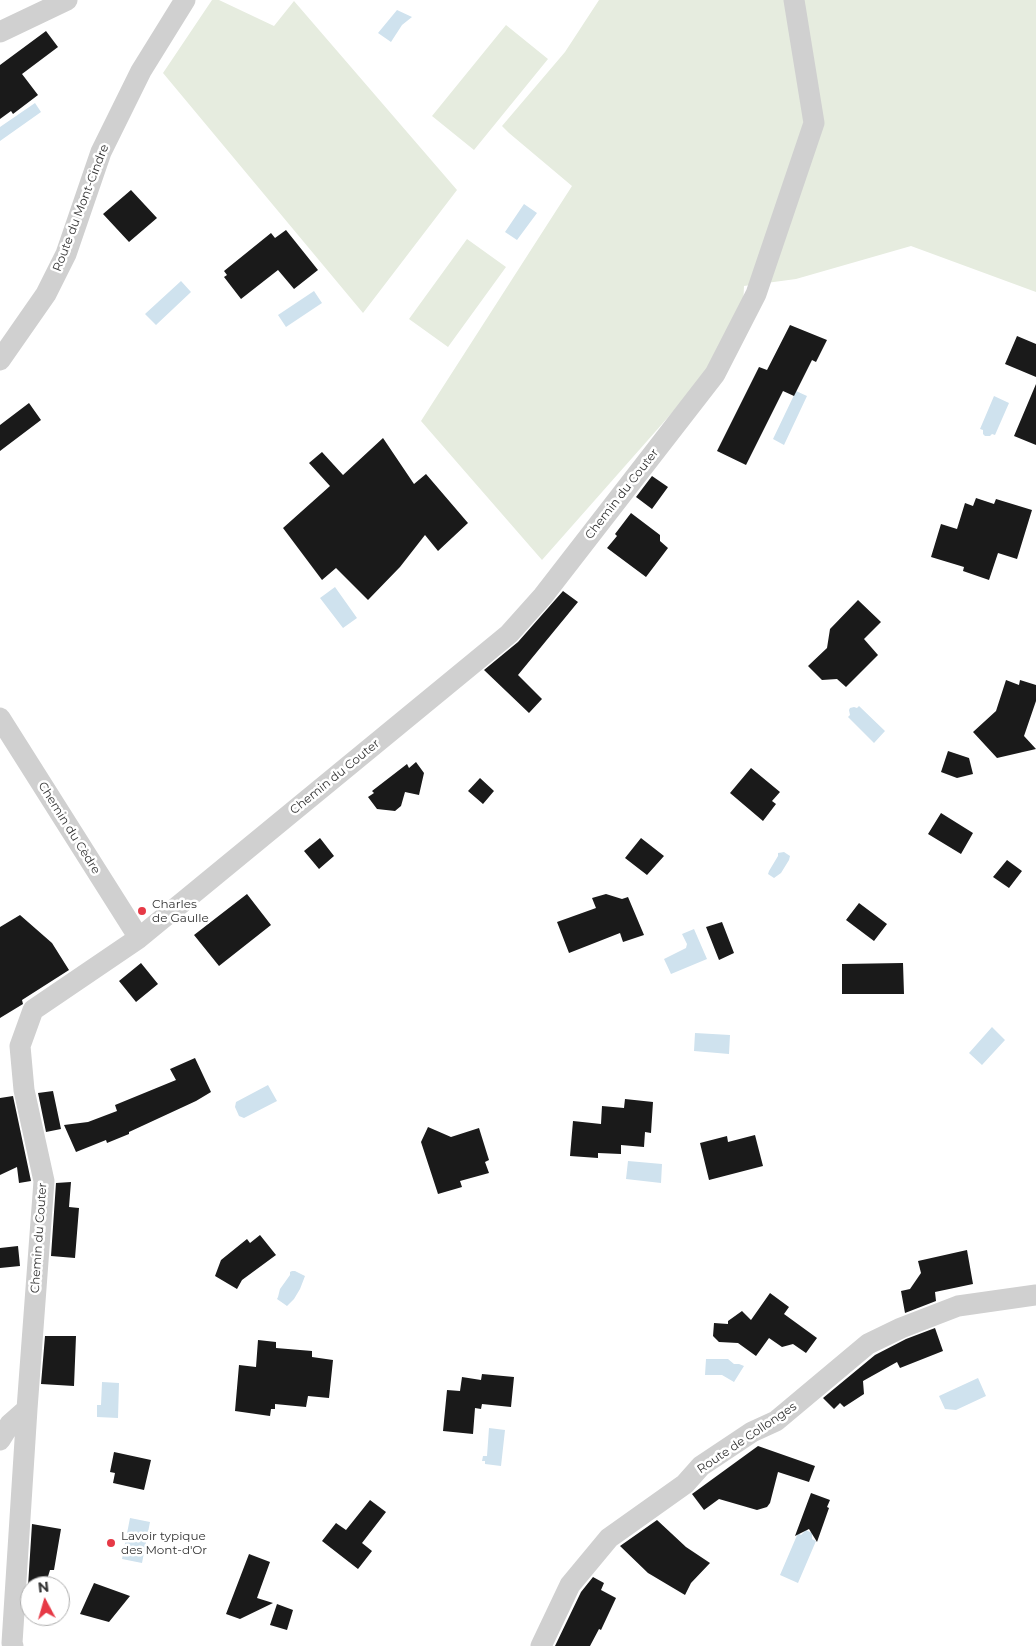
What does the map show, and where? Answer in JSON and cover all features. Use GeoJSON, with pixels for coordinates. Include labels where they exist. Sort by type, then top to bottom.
{"type":"FeatureCollection","features":[{"type":"Feature","properties":{"kind":"street"},"geometry":{"type":"LineString","coordinates":[[0,32],[67,0]]}},
{"type":"Feature","properties":{"kind":"street","name":"Route du Mont-Cindre"},"geometry":{"type":"LineString","coordinates":[[0,360],[46,294],[54,279],[66,254],[101,152],[141,71],[185,0]]}},
{"type":"Feature","properties":{"kind":"street","name":"Chemin du Couter"},"geometry":{"type":"LineString","coordinates":[[13,1646],[44,1181],[24,1090],[20,1046],[33,1010],[138,938],[509,634],[543,596],[715,374],[756,294],[814,122],[794,0]]}},
{"type":"Feature","properties":{"kind":"street","name":"Chemin du Cèdre"},"geometry":{"type":"LineString","coordinates":[[0,718],[138,938]]}},
{"type":"Feature","properties":{"kind":"street","name":"Route de Collonges"},"geometry":{"type":"LineString","coordinates":[[541,1646],[570,1585],[608,1538],[685,1484],[701,1466],[752,1432],[776,1421],[868,1344],[901,1328],[958,1306],[1036,1295]]}},
{"type":"Feature","properties":{"kind":"street"},"geometry":{"type":"LineString","coordinates":[[0,1440],[10,1424],[28,1409]]}},
{"type":"Feature","properties":{"kind":"shaded area"},"geometry":{"type":"Polygon","coordinates":[[[212,0],[219,0],[274,26],[294,1],[457,190],[363,313],[163,73],[212,0]]]}},
{"type":"Feature","properties":{"kind":"shaded area"},"geometry":{"type":"Polygon","coordinates":[[[599,0],[1036,0],[1036,292],[911,246],[796,279],[744,286],[743,308],[708,372],[542,560],[421,421],[572,186],[502,126],[565,52],[599,0]]]}},
{"type":"Feature","properties":{"kind":"shaded area"},"geometry":{"type":"Polygon","coordinates":[[[506,25],[548,59],[474,150],[432,116],[506,25]]]}},
{"type":"Feature","properties":{"kind":"shaded area"},"geometry":{"type":"Polygon","coordinates":[[[467,239],[506,267],[448,347],[409,319],[467,239]]]}},
{"type":"Feature","properties":{"kind":"water"},"geometry":{"type":"Polygon","coordinates":[[[397,10],[412,17],[402,25],[391,42],[378,33],[397,10]]]}},
{"type":"Feature","properties":{"kind":"water"},"geometry":{"type":"Polygon","coordinates":[[[35,103],[41,112],[0,141],[0,127],[35,103]]]}},
{"type":"Feature","properties":{"kind":"water"},"geometry":{"type":"Polygon","coordinates":[[[524,204],[537,213],[517,240],[505,232],[524,204]]]}},
{"type":"Feature","properties":{"kind":"water"},"geometry":{"type":"Polygon","coordinates":[[[181,281],[191,292],[156,325],[145,314],[181,281]]]}},
{"type":"Feature","properties":{"kind":"water"},"geometry":{"type":"Polygon","coordinates":[[[314,291],[322,303],[286,327],[278,315],[314,291]]]}},
{"type":"Feature","properties":{"kind":"water"},"geometry":{"type":"Polygon","coordinates":[[[796,391],[807,396],[784,445],[773,439],[796,391]]]}},
{"type":"Feature","properties":{"kind":"water"},"geometry":{"type":"Polygon","coordinates":[[[994,396],[1009,403],[995,435],[985,436],[983,430],[980,429],[994,396]]]}},
{"type":"Feature","properties":{"kind":"water"},"geometry":{"type":"Polygon","coordinates":[[[335,587],[357,618],[343,628],[320,598],[335,587]]]}},
{"type":"Feature","properties":{"kind":"water"},"geometry":{"type":"Polygon","coordinates":[[[859,706],[885,731],[874,743],[848,717],[850,715],[850,708],[857,708],[859,706]]]}},
{"type":"Feature","properties":{"kind":"water"},"geometry":{"type":"Polygon","coordinates":[[[784,852],[790,856],[789,860],[781,873],[774,878],[768,874],[769,871],[778,853],[784,852]]]}},
{"type":"Feature","properties":{"kind":"water"},"geometry":{"type":"Polygon","coordinates":[[[694,929],[707,959],[671,974],[664,959],[686,948],[687,944],[682,934],[694,929]]]}},
{"type":"Feature","properties":{"kind":"water"},"geometry":{"type":"Polygon","coordinates":[[[992,1027],[1005,1040],[982,1065],[969,1053],[992,1027]]]}},
{"type":"Feature","properties":{"kind":"water"},"geometry":{"type":"Polygon","coordinates":[[[695,1033],[730,1035],[729,1054],[694,1051],[695,1033]]]}},
{"type":"Feature","properties":{"kind":"water"},"geometry":{"type":"Polygon","coordinates":[[[268,1085],[277,1101],[244,1118],[239,1116],[235,1107],[236,1102],[268,1085]]]}},
{"type":"Feature","properties":{"kind":"water"},"geometry":{"type":"Polygon","coordinates":[[[628,1161],[662,1164],[661,1183],[626,1179],[628,1161]]]}},
{"type":"Feature","properties":{"kind":"water"},"geometry":{"type":"Polygon","coordinates":[[[292,1271],[305,1276],[294,1299],[287,1306],[277,1299],[280,1289],[292,1271]]]}},
{"type":"Feature","properties":{"kind":"water"},"geometry":{"type":"Polygon","coordinates":[[[706,1359],[728,1359],[734,1364],[744,1366],[734,1382],[722,1375],[705,1375],[706,1359]]]}},
{"type":"Feature","properties":{"kind":"water"},"geometry":{"type":"Polygon","coordinates":[[[978,1378],[986,1396],[956,1410],[945,1409],[939,1396],[978,1378]]]}},
{"type":"Feature","properties":{"kind":"water"},"geometry":{"type":"Polygon","coordinates":[[[102,1382],[119,1383],[118,1418],[97,1417],[97,1405],[101,1405],[102,1382]]]}},
{"type":"Feature","properties":{"kind":"water"},"geometry":{"type":"Polygon","coordinates":[[[489,1428],[505,1430],[501,1466],[485,1464],[485,1461],[482,1461],[483,1456],[487,1456],[489,1428]]]}},
{"type":"Feature","properties":{"kind":"water"},"geometry":{"type":"Polygon","coordinates":[[[130,1518],[150,1522],[142,1563],[122,1559],[130,1518]]]}},
{"type":"Feature","properties":{"kind":"water"},"geometry":{"type":"Polygon","coordinates":[[[806,1530],[812,1533],[812,1539],[816,1541],[798,1583],[780,1575],[798,1533],[801,1535],[806,1530]]]}},
{"type":"Feature","properties":{"kind":"building"},"geometry":{"type":"Polygon","coordinates":[[[46,31],[58,47],[22,74],[38,95],[13,114],[11,111],[0,119],[0,65],[46,31]]]}},
{"type":"Feature","properties":{"kind":"building"},"geometry":{"type":"Polygon","coordinates":[[[131,190],[157,218],[129,242],[103,214],[131,190]]]}},
{"type":"Feature","properties":{"kind":"building"},"geometry":{"type":"Polygon","coordinates":[[[286,230],[318,270],[294,289],[278,270],[241,299],[224,277],[227,275],[224,271],[271,233],[275,238],[286,230]]]}},
{"type":"Feature","properties":{"kind":"building"},"geometry":{"type":"Polygon","coordinates":[[[790,325],[827,340],[816,362],[812,360],[794,396],[783,391],[746,465],[717,451],[759,367],[767,370],[790,325]]]}},
{"type":"Feature","properties":{"kind":"building"},"geometry":{"type":"Polygon","coordinates":[[[1017,336],[1036,344],[1036,377],[1005,364],[1017,336]]]}},
{"type":"Feature","properties":{"kind":"building"},"geometry":{"type":"Polygon","coordinates":[[[1036,384],[1036,445],[1014,436],[1036,384]]]}},
{"type":"Feature","properties":{"kind":"building"},"geometry":{"type":"Polygon","coordinates":[[[29,403],[41,420],[0,451],[0,425],[29,403]]]}},
{"type":"Feature","properties":{"kind":"building"},"geometry":{"type":"Polygon","coordinates":[[[383,438],[414,484],[426,474],[468,523],[438,551],[425,535],[400,567],[368,600],[336,568],[322,580],[283,528],[330,486],[309,463],[322,452],[343,475],[383,438]]]}},
{"type":"Feature","properties":{"kind":"building"},"geometry":{"type":"Polygon","coordinates":[[[652,476],[668,487],[652,509],[636,497],[652,476]]]}},
{"type":"Feature","properties":{"kind":"building"},"geometry":{"type":"Polygon","coordinates":[[[976,498],[994,504],[996,499],[1032,510],[1017,559],[998,553],[989,580],[963,571],[964,567],[931,557],[941,524],[957,529],[965,503],[973,506],[976,498]]]}},
{"type":"Feature","properties":{"kind":"building"},"geometry":{"type":"Polygon","coordinates":[[[631,513],[660,535],[660,541],[668,548],[646,577],[607,548],[631,513]]]}},
{"type":"Feature","properties":{"kind":"building"},"geometry":{"type":"Polygon","coordinates":[[[563,591],[578,602],[518,675],[542,699],[529,713],[484,670],[518,642],[563,591]]]}},
{"type":"Feature","properties":{"kind":"building"},"geometry":{"type":"Polygon","coordinates":[[[858,600],[881,622],[864,639],[878,655],[846,687],[837,679],[822,680],[808,666],[827,648],[830,629],[858,600]]]}},
{"type":"Feature","properties":{"kind":"building"},"geometry":{"type":"Polygon","coordinates":[[[1006,680],[1019,685],[1020,680],[1036,685],[1036,701],[1024,736],[1036,749],[997,758],[973,732],[996,711],[1006,680]]]}},
{"type":"Feature","properties":{"kind":"building"},"geometry":{"type":"Polygon","coordinates":[[[948,751],[969,758],[973,774],[957,778],[941,772],[948,751]]]}},
{"type":"Feature","properties":{"kind":"building"},"geometry":{"type":"Polygon","coordinates":[[[416,762],[424,773],[419,795],[405,792],[401,806],[395,811],[377,809],[368,797],[374,793],[372,791],[407,764],[409,768],[416,762]]]}},
{"type":"Feature","properties":{"kind":"building"},"geometry":{"type":"Polygon","coordinates":[[[751,768],[780,792],[772,801],[776,804],[763,821],[730,793],[751,768]]]}},
{"type":"Feature","properties":{"kind":"building"},"geometry":{"type":"Polygon","coordinates":[[[480,778],[494,791],[483,804],[468,791],[480,778]]]}},
{"type":"Feature","properties":{"kind":"building"},"geometry":{"type":"Polygon","coordinates":[[[941,813],[973,833],[961,854],[928,834],[941,813]]]}},
{"type":"Feature","properties":{"kind":"building"},"geometry":{"type":"Polygon","coordinates":[[[320,838],[334,856],[319,869],[304,851],[320,838]]]}},
{"type":"Feature","properties":{"kind":"building"},"geometry":{"type":"Polygon","coordinates":[[[641,838],[664,856],[647,875],[625,858],[641,838]]]}},
{"type":"Feature","properties":{"kind":"building"},"geometry":{"type":"Polygon","coordinates":[[[1007,860],[1022,871],[1009,888],[993,877],[1007,860]]]}},
{"type":"Feature","properties":{"kind":"building"},"geometry":{"type":"Polygon","coordinates":[[[247,894],[271,925],[219,966],[194,935],[247,894]]]}},
{"type":"Feature","properties":{"kind":"building"},"geometry":{"type":"Polygon","coordinates":[[[606,894],[622,899],[628,897],[644,935],[623,942],[620,933],[569,953],[557,922],[596,908],[592,898],[606,894]]]}},
{"type":"Feature","properties":{"kind":"building"},"geometry":{"type":"Polygon","coordinates":[[[859,903],[887,924],[874,941],[846,920],[859,903]]]}},
{"type":"Feature","properties":{"kind":"building"},"geometry":{"type":"Polygon","coordinates":[[[20,915],[52,943],[69,970],[22,1000],[23,1004],[0,1018],[0,927],[20,915]]]}},
{"type":"Feature","properties":{"kind":"building"},"geometry":{"type":"Polygon","coordinates":[[[722,922],[734,953],[719,960],[706,927],[722,922]]]}},
{"type":"Feature","properties":{"kind":"building"},"geometry":{"type":"Polygon","coordinates":[[[141,963],[158,984],[136,1002],[119,981],[141,963]]]}},
{"type":"Feature","properties":{"kind":"building"},"geometry":{"type":"Polygon","coordinates":[[[903,963],[904,994],[842,994],[842,964],[903,963]]]}},
{"type":"Feature","properties":{"kind":"building"},"geometry":{"type":"Polygon","coordinates":[[[195,1058],[211,1092],[196,1101],[129,1132],[129,1134],[107,1143],[106,1140],[76,1152],[64,1125],[88,1122],[117,1111],[115,1105],[176,1080],[170,1069],[195,1058]]]}},
{"type":"Feature","properties":{"kind":"building"},"geometry":{"type":"Polygon","coordinates":[[[53,1091],[61,1129],[46,1132],[38,1093],[53,1091]]]}},
{"type":"Feature","properties":{"kind":"building"},"geometry":{"type":"Polygon","coordinates":[[[13,1096],[31,1181],[19,1183],[17,1167],[0,1175],[0,1098],[13,1096]]]}},
{"type":"Feature","properties":{"kind":"building"},"geometry":{"type":"Polygon","coordinates":[[[625,1099],[653,1102],[651,1133],[645,1132],[644,1147],[621,1145],[621,1154],[598,1153],[598,1158],[570,1156],[573,1121],[601,1124],[602,1106],[624,1108],[625,1099]]]}},
{"type":"Feature","properties":{"kind":"building"},"geometry":{"type":"Polygon","coordinates":[[[428,1127],[451,1137],[479,1128],[489,1160],[485,1162],[489,1173],[460,1181],[462,1187],[438,1194],[421,1142],[428,1127]]]}},
{"type":"Feature","properties":{"kind":"building"},"geometry":{"type":"Polygon","coordinates":[[[755,1135],[763,1166],[709,1180],[700,1143],[727,1136],[728,1142],[755,1135]]]}},
{"type":"Feature","properties":{"kind":"building"},"geometry":{"type":"Polygon","coordinates":[[[71,1182],[69,1207],[79,1208],[75,1258],[51,1256],[56,1183],[71,1182]]]}},
{"type":"Feature","properties":{"kind":"building"},"geometry":{"type":"Polygon","coordinates":[[[260,1235],[276,1255],[242,1280],[237,1289],[215,1276],[221,1260],[247,1239],[250,1243],[260,1235]]]}},
{"type":"Feature","properties":{"kind":"building"},"geometry":{"type":"Polygon","coordinates":[[[18,1246],[20,1266],[0,1268],[0,1248],[18,1246]]]}},
{"type":"Feature","properties":{"kind":"building"},"geometry":{"type":"Polygon","coordinates":[[[967,1250],[973,1284],[935,1292],[936,1301],[905,1313],[901,1291],[910,1289],[921,1273],[918,1261],[967,1250]]]}},
{"type":"Feature","properties":{"kind":"building"},"geometry":{"type":"Polygon","coordinates":[[[770,1293],[789,1307],[784,1314],[817,1338],[806,1353],[793,1344],[782,1347],[769,1338],[756,1356],[738,1343],[719,1342],[713,1336],[714,1323],[728,1324],[728,1321],[742,1311],[751,1320],[770,1293]]]}},
{"type":"Feature","properties":{"kind":"building"},"geometry":{"type":"Polygon","coordinates":[[[935,1328],[943,1351],[900,1368],[897,1362],[863,1381],[864,1394],[844,1407],[840,1403],[834,1409],[823,1398],[875,1355],[906,1339],[935,1328]]]}},
{"type":"Feature","properties":{"kind":"building"},"geometry":{"type":"Polygon","coordinates":[[[45,1336],[76,1336],[74,1386],[41,1384],[45,1336]]]}},
{"type":"Feature","properties":{"kind":"building"},"geometry":{"type":"Polygon","coordinates":[[[258,1340],[276,1342],[276,1348],[312,1351],[312,1357],[333,1360],[329,1398],[308,1396],[306,1407],[275,1404],[275,1409],[271,1409],[270,1416],[235,1411],[239,1365],[256,1367],[258,1340]]]}},
{"type":"Feature","properties":{"kind":"building"},"geometry":{"type":"Polygon","coordinates":[[[482,1374],[514,1377],[511,1407],[482,1404],[481,1409],[475,1408],[473,1434],[443,1431],[447,1390],[460,1391],[462,1377],[481,1380],[482,1374]]]}},
{"type":"Feature","properties":{"kind":"building"},"geometry":{"type":"Polygon","coordinates":[[[758,1446],[815,1466],[809,1482],[778,1472],[770,1503],[767,1507],[757,1510],[719,1499],[704,1510],[692,1494],[758,1446]]]}},
{"type":"Feature","properties":{"kind":"building"},"geometry":{"type":"Polygon","coordinates":[[[114,1452],[151,1460],[144,1490],[113,1483],[115,1473],[110,1472],[114,1452]]]}},
{"type":"Feature","properties":{"kind":"building"},"geometry":{"type":"Polygon","coordinates":[[[811,1493],[830,1500],[817,1542],[809,1529],[795,1536],[811,1493]]]}},
{"type":"Feature","properties":{"kind":"building"},"geometry":{"type":"Polygon","coordinates":[[[370,1500],[386,1512],[362,1543],[372,1551],[358,1569],[322,1541],[336,1523],[346,1530],[370,1500]]]}},
{"type":"Feature","properties":{"kind":"building"},"geometry":{"type":"Polygon","coordinates":[[[657,1520],[686,1547],[710,1563],[691,1583],[685,1595],[648,1573],[620,1546],[657,1520]]]}},
{"type":"Feature","properties":{"kind":"building"},"geometry":{"type":"Polygon","coordinates":[[[32,1524],[61,1529],[54,1570],[50,1570],[48,1576],[29,1576],[32,1524]]]}},
{"type":"Feature","properties":{"kind":"building"},"geometry":{"type":"Polygon","coordinates":[[[249,1554],[270,1562],[257,1598],[273,1603],[240,1619],[226,1614],[249,1554]]]}},
{"type":"Feature","properties":{"kind":"building"},"geometry":{"type":"Polygon","coordinates":[[[593,1577],[604,1583],[601,1590],[616,1598],[601,1630],[599,1629],[590,1646],[555,1646],[581,1592],[593,1577]]]}},
{"type":"Feature","properties":{"kind":"building"},"geometry":{"type":"Polygon","coordinates":[[[94,1583],[130,1596],[109,1622],[80,1614],[94,1583]]]}},
{"type":"Feature","properties":{"kind":"building"},"geometry":{"type":"Polygon","coordinates":[[[277,1604],[293,1610],[287,1630],[270,1625],[277,1604]]]}},
{"type":"Feature","properties":{"kind":"place","name":"Charles de Gaulle"},"geometry":{"type":"Point","coordinates":[142,911]}},
{"type":"Feature","properties":{"kind":"place","name":"Lavoir typique des Mont-d'Or"},"geometry":{"type":"Point","coordinates":[111,1543]}}]}
